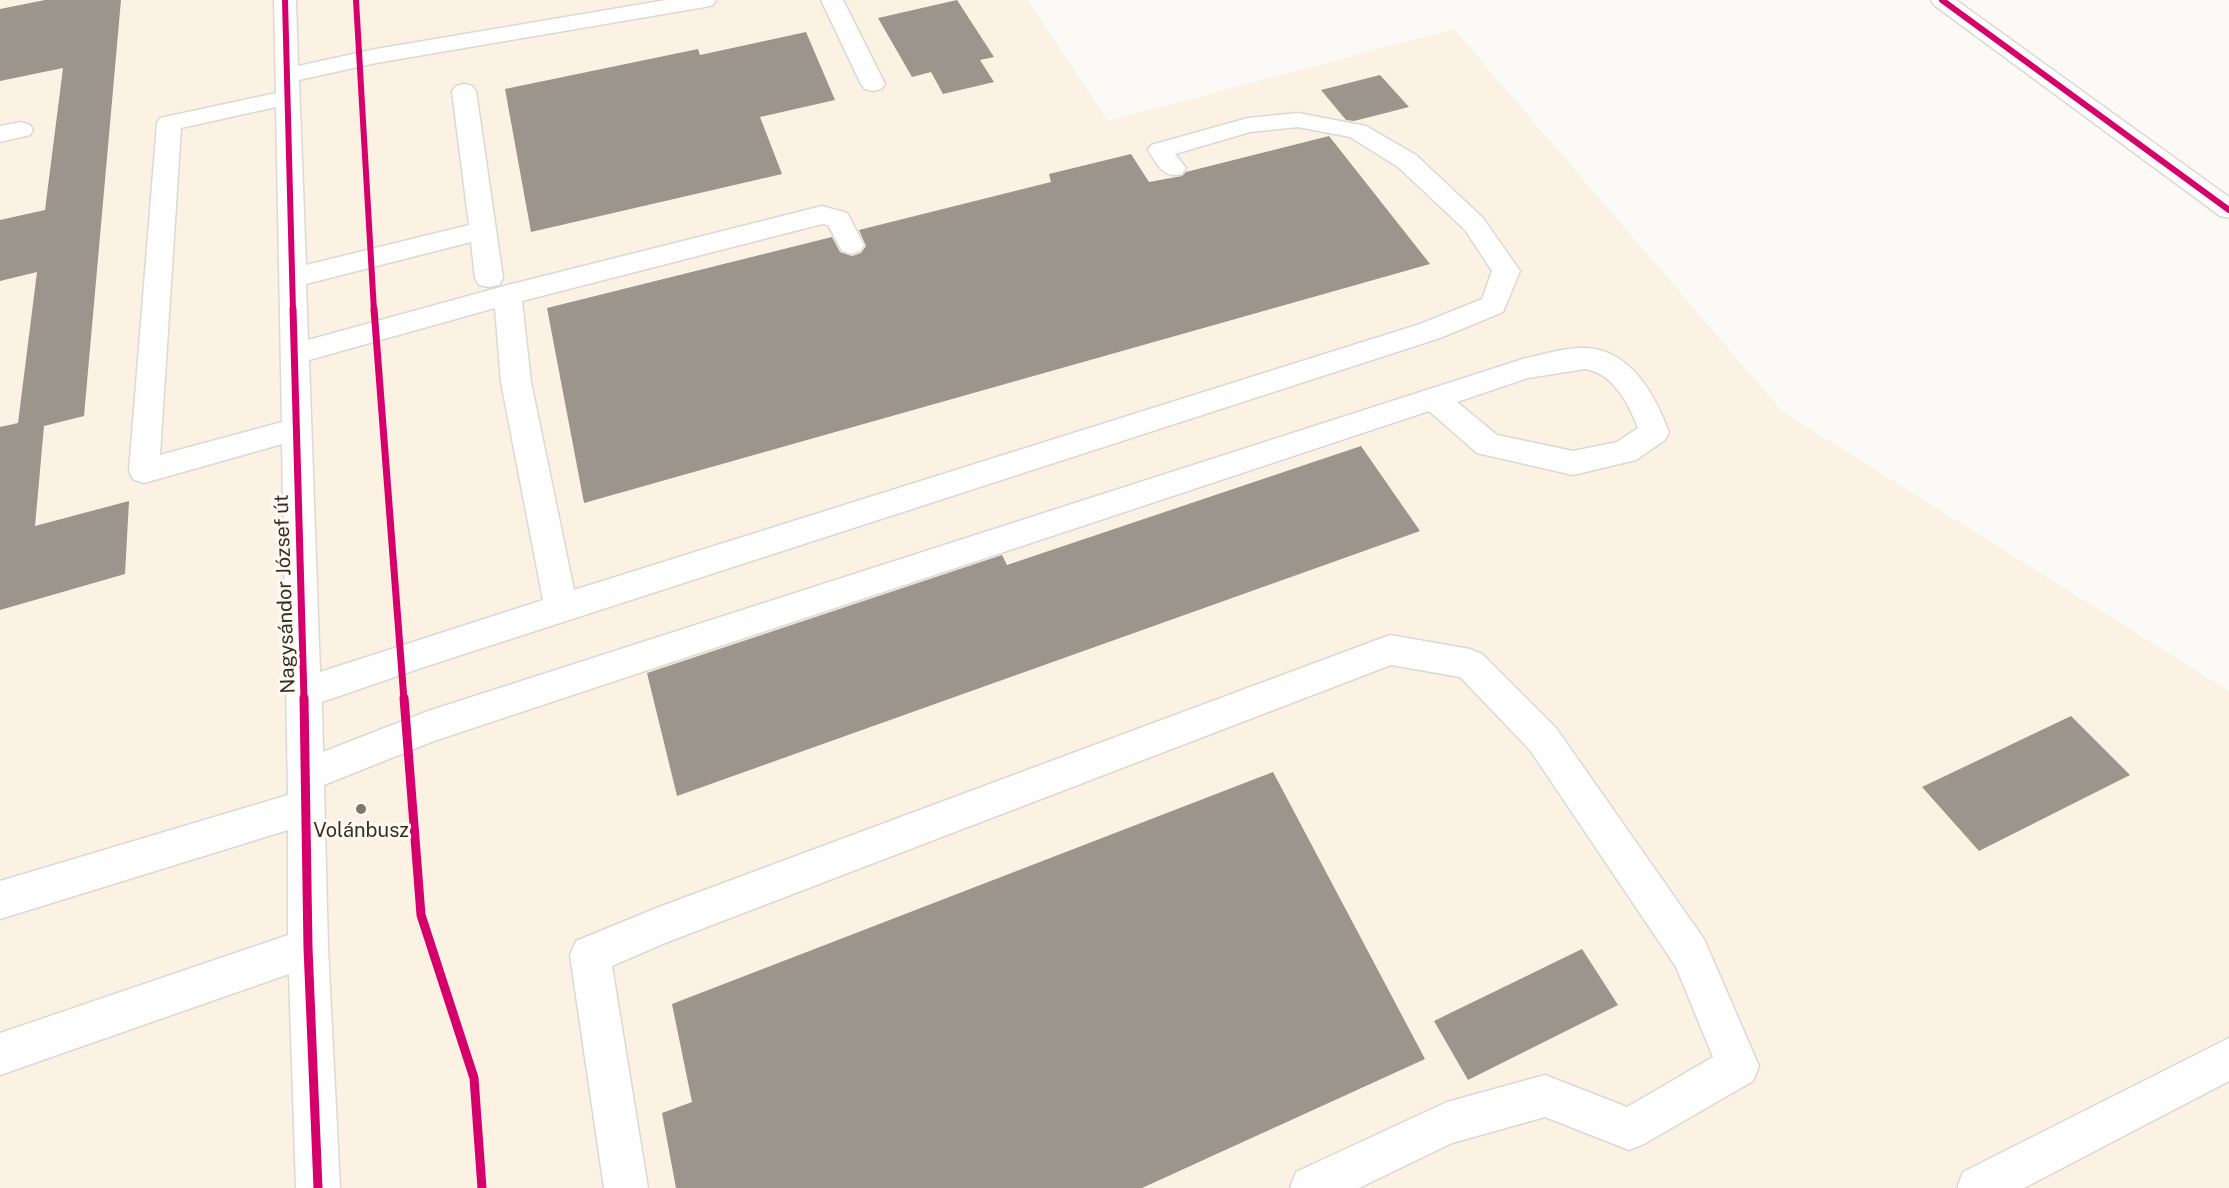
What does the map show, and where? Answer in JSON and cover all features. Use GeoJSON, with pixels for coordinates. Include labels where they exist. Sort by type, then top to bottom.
{"type":"FeatureCollection","features":[{"type":"Feature","properties":{"kind":"street","name":"Nagysándor József út"},"geometry":{"type":"LineString","coordinates":[[285,0],[304,693],[308,948],[318,1188]]}},
{"type":"Feature","properties":{"kind":"street"},"geometry":{"type":"LineString","coordinates":[[296,429],[144,471],[169,123],[287,87],[376,56],[705,0]]}},
{"type":"Feature","properties":{"kind":"street"},"geometry":{"type":"LineString","coordinates":[[832,0],[873,84]]}},
{"type":"Feature","properties":{"kind":"street"},"geometry":{"type":"LineString","coordinates":[[1942,0],[2229,210]]}},
{"type":"Feature","properties":{"kind":"street"},"geometry":{"type":"LineString","coordinates":[[464,91],[481,231],[499,287],[561,608]]}},
{"type":"Feature","properties":{"kind":"street"},"geometry":{"type":"LineString","coordinates":[[304,693],[561,608],[1430,331],[1493,305],[1506,271],[1474,224],[1441,192],[1407,161],[1357,131],[1298,120],[1248,125],[1160,150],[1173,168]]}},
{"type":"Feature","properties":{"kind":"street"},"geometry":{"type":"LineString","coordinates":[[295,354],[499,287],[822,215],[838,219],[851,245]]}},
{"type":"Feature","properties":{"kind":"street"},"geometry":{"type":"LineString","coordinates":[[292,278],[481,231]]}},
{"type":"Feature","properties":{"kind":"street"},"geometry":{"type":"LineString","coordinates":[[0,900],[306,791],[428,727],[1526,368],[1589,358],[1616,369],[1645,404],[1654,432],[1625,452],[1573,463],[1488,445],[1435,399]]}},
{"type":"Feature","properties":{"kind":"street"},"geometry":{"type":"LineString","coordinates":[[626,1188],[590,955],[659,926],[1390,650],[1470,664],[1543,739],[1690,953],[1738,1066],[1629,1129],[1545,1096],[1446,1123],[1312,1188]]}},
{"type":"Feature","properties":{"kind":"street"},"geometry":{"type":"LineString","coordinates":[[0,1054],[308,948]]}},
{"type":"Feature","properties":{"kind":"street"},"geometry":{"type":"LineString","coordinates":[[1979,1188],[2229,1059]]}},
{"type":"Feature","properties":{"kind":"shaded area"},"geometry":{"type":"Polygon","coordinates":[[[0,0],[1028,0],[1108,121],[1454,29],[1783,412],[2229,691],[2229,1188],[0,1188],[0,0]]]}},
{"type":"Feature","properties":{"kind":"building"},"geometry":{"type":"Polygon","coordinates":[[[45,0],[121,0],[84,416],[44,426],[35,526],[129,501],[125,574],[0,610],[0,427],[18,423],[37,272],[0,281],[0,220],[45,210],[63,68],[0,81],[0,9],[45,0]]]}},
{"type":"Feature","properties":{"kind":"building"},"geometry":{"type":"Polygon","coordinates":[[[957,0],[994,57],[980,60],[994,82],[943,94],[931,72],[912,77],[878,18],[957,0]]]}},
{"type":"Feature","properties":{"kind":"building"},"geometry":{"type":"Polygon","coordinates":[[[806,32],[835,100],[760,117],[782,174],[531,232],[505,89],[698,49],[700,55],[806,32]]]}},
{"type":"Feature","properties":{"kind":"building"},"geometry":{"type":"Polygon","coordinates":[[[1380,75],[1409,107],[1354,121],[1346,120],[1321,90],[1380,75]]]}},
{"type":"Feature","properties":{"kind":"building"},"geometry":{"type":"Polygon","coordinates":[[[1329,136],[1430,264],[584,503],[547,308],[832,237],[840,252],[852,256],[861,253],[866,246],[859,230],[1051,182],[1049,174],[1131,154],[1149,182],[1182,176],[1186,172],[1329,136]]]}},
{"type":"Feature","properties":{"kind":"building"},"geometry":{"type":"Polygon","coordinates":[[[1361,446],[1420,531],[677,796],[647,673],[1002,555],[1007,565],[1361,446]]]}},
{"type":"Feature","properties":{"kind":"building"},"geometry":{"type":"Polygon","coordinates":[[[2071,716],[2130,775],[1979,851],[1922,787],[2071,716]]]}},
{"type":"Feature","properties":{"kind":"building"},"geometry":{"type":"Polygon","coordinates":[[[1273,772],[1425,1059],[1142,1188],[676,1188],[662,1113],[692,1102],[672,1004],[1273,772]]]}},
{"type":"Feature","properties":{"kind":"building"},"geometry":{"type":"Polygon","coordinates":[[[1582,949],[1618,1005],[1468,1080],[1434,1021],[1582,949]]]}},
{"type":"Feature","properties":{"kind":"cycle path"},"geometry":{"type":"LineString","coordinates":[[285,0],[306,775],[308,948],[318,1188]]}},
{"type":"Feature","properties":{"kind":"cycle path"},"geometry":{"type":"LineString","coordinates":[[356,0],[371,271],[421,915],[474,1078],[482,1188]]}},
{"type":"Feature","properties":{"kind":"cycle path"},"geometry":{"type":"LineString","coordinates":[[1942,0],[2229,210]]}},
{"type":"Feature","properties":{"kind":"place","name":"Volánbusz"},"geometry":{"type":"Point","coordinates":[361,809]}}]}
